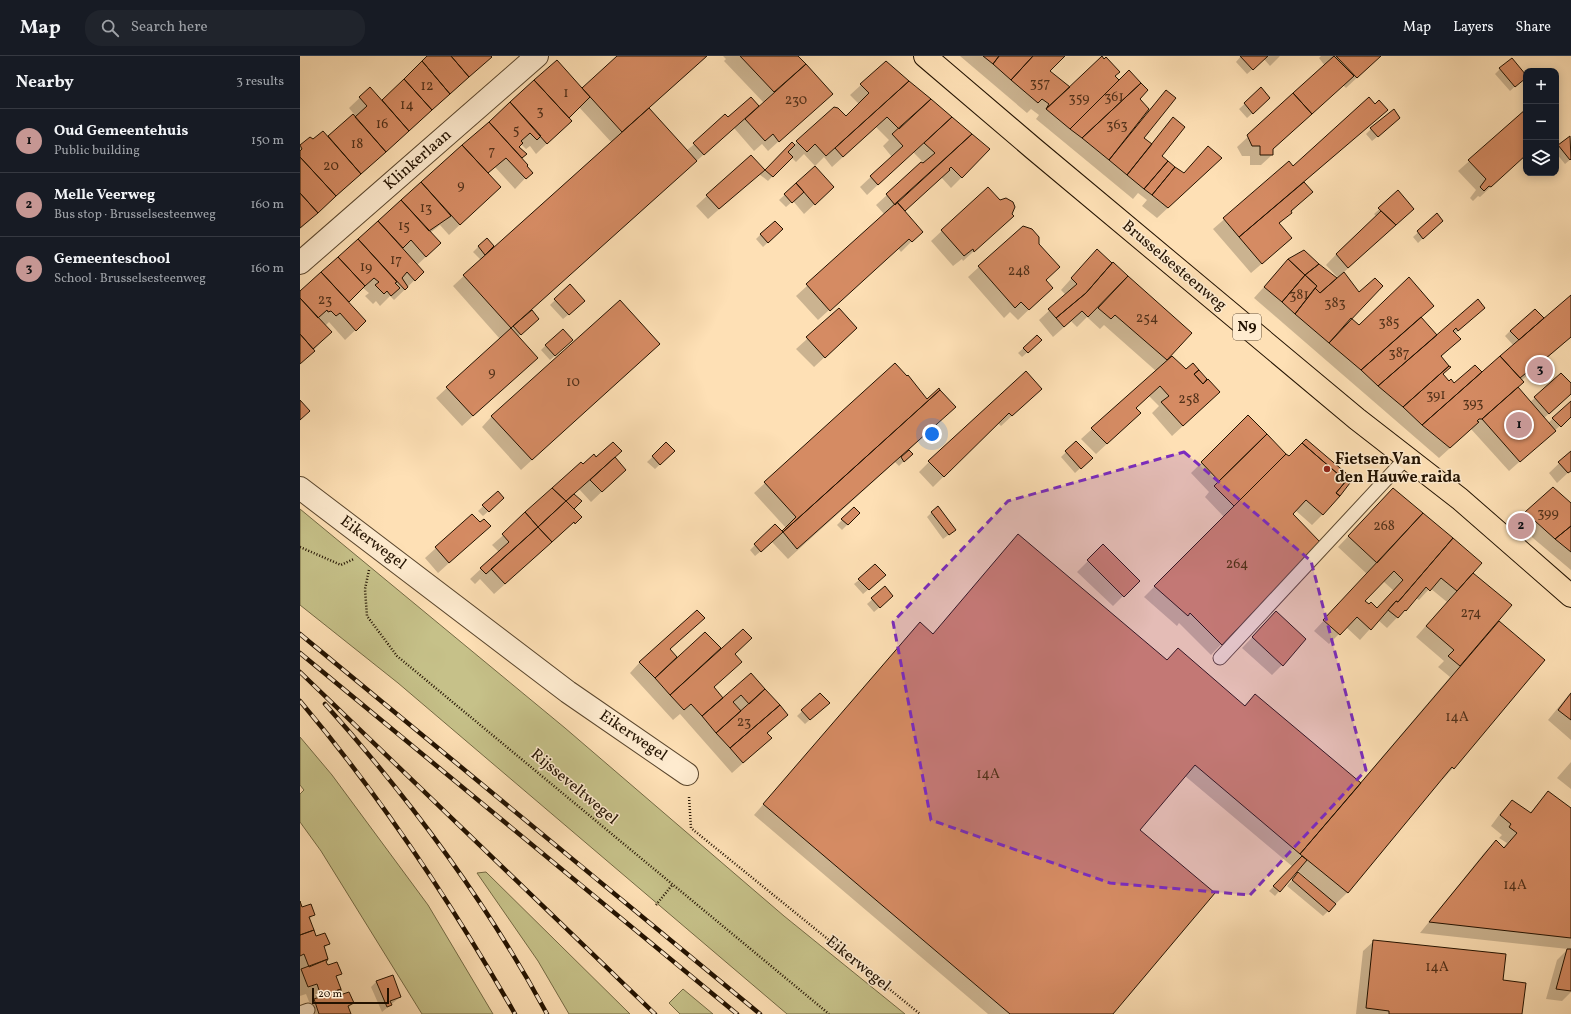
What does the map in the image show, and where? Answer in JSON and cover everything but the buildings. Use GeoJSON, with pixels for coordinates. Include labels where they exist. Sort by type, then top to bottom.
{"type":"FeatureCollection","features":[{"type":"Feature","properties":{"kind":"main road","name":"Brusselsesteenweg"},"geometry":{"type":"LineString","coordinates":[[925,56],[1332,398],[1460,499],[1571,596]]}},
{"type":"Feature","properties":{"kind":"street","name":"Klinkerlaan"},"geometry":{"type":"LineString","coordinates":[[300,263],[537,56]]}},
{"type":"Feature","properties":{"kind":"street","name":"Eikerwegel"},"geometry":{"type":"LineString","coordinates":[[300,488],[568,692],[687,774]]}},
{"type":"Feature","properties":{"kind":"lane"},"geometry":{"type":"LineString","coordinates":[[1220,658],[1407,458]]}},
{"type":"Feature","properties":{"kind":"path"},"geometry":{"type":"LineString","coordinates":[[300,547],[341,565],[377,547]]}},
{"type":"Feature","properties":{"kind":"path","name":"Rijsseveltwegel"},"geometry":{"type":"LineString","coordinates":[[377,547],[368,571],[365,589],[367,616],[397,656],[829,1014]]}},
{"type":"Feature","properties":{"kind":"path","name":"Eikerwegel"},"geometry":{"type":"LineString","coordinates":[[687,774],[692,828],[920,1014]]}},
{"type":"Feature","properties":{"kind":"path"},"geometry":{"type":"LineString","coordinates":[[656,905],[673,884]]}},
{"type":"Feature","properties":{"kind":"highlighted area"},"geometry":{"type":"Polygon","coordinates":[[[1184,452],[1311,561],[1366,770],[1250,895],[1110,883],[931,820],[893,622],[1008,501],[1184,452]]]}},
{"type":"Feature","properties":{"kind":"shaded area"},"geometry":{"type":"Polygon","coordinates":[[[300,509],[565,728],[784,916],[905,1014],[787,1014],[398,683],[300,605],[300,509]]]}},
{"type":"Feature","properties":{"kind":"shaded area"},"geometry":{"type":"Polygon","coordinates":[[[300,737],[332,775],[428,905],[493,1014],[422,1014],[321,851],[300,822],[300,794],[304,790],[300,785],[300,737]]]}},
{"type":"Feature","properties":{"kind":"shaded area"},"geometry":{"type":"Polygon","coordinates":[[[486,872],[630,1014],[569,1014],[538,961],[477,873],[486,872]]]}},
{"type":"Feature","properties":{"kind":"shaded area"},"geometry":{"type":"Polygon","coordinates":[[[683,989],[713,1014],[680,1014],[669,1003],[683,989]]]}},
{"type":"Feature","properties":{"kind":"railway"},"geometry":{"type":"LineString","coordinates":[[300,634],[760,1014]]}},
{"type":"Feature","properties":{"kind":"railway"},"geometry":{"type":"LineString","coordinates":[[300,653],[737,1014]]}},
{"type":"Feature","properties":{"kind":"railway"},"geometry":{"type":"LineString","coordinates":[[300,672],[655,1014]]}},
{"type":"Feature","properties":{"kind":"railway"},"geometry":{"type":"LineString","coordinates":[[300,701],[359,775],[415,853],[466,932],[515,1014]]}},
{"type":"Feature","properties":{"kind":"railway"},"geometry":{"type":"LineString","coordinates":[[325,704],[387,776],[473,892],[524,973],[547,1014]]}},
{"type":"Feature","properties":{"kind":"place","name":"Gemeenteschool"},"geometry":{"type":"Point","coordinates":[1540,370]}},
{"type":"Feature","properties":{"kind":"place","name":"Oud Gemeentehuis"},"geometry":{"type":"Point","coordinates":[1519,425]}},
{"type":"Feature","properties":{"kind":"place","name":"Fietsen Van den Hauwe raida"},"geometry":{"type":"Point","coordinates":[1327,469]}},
{"type":"Feature","properties":{"kind":"place","name":"Melle Veerweg"},"geometry":{"type":"Point","coordinates":[1521,526]}}]}
